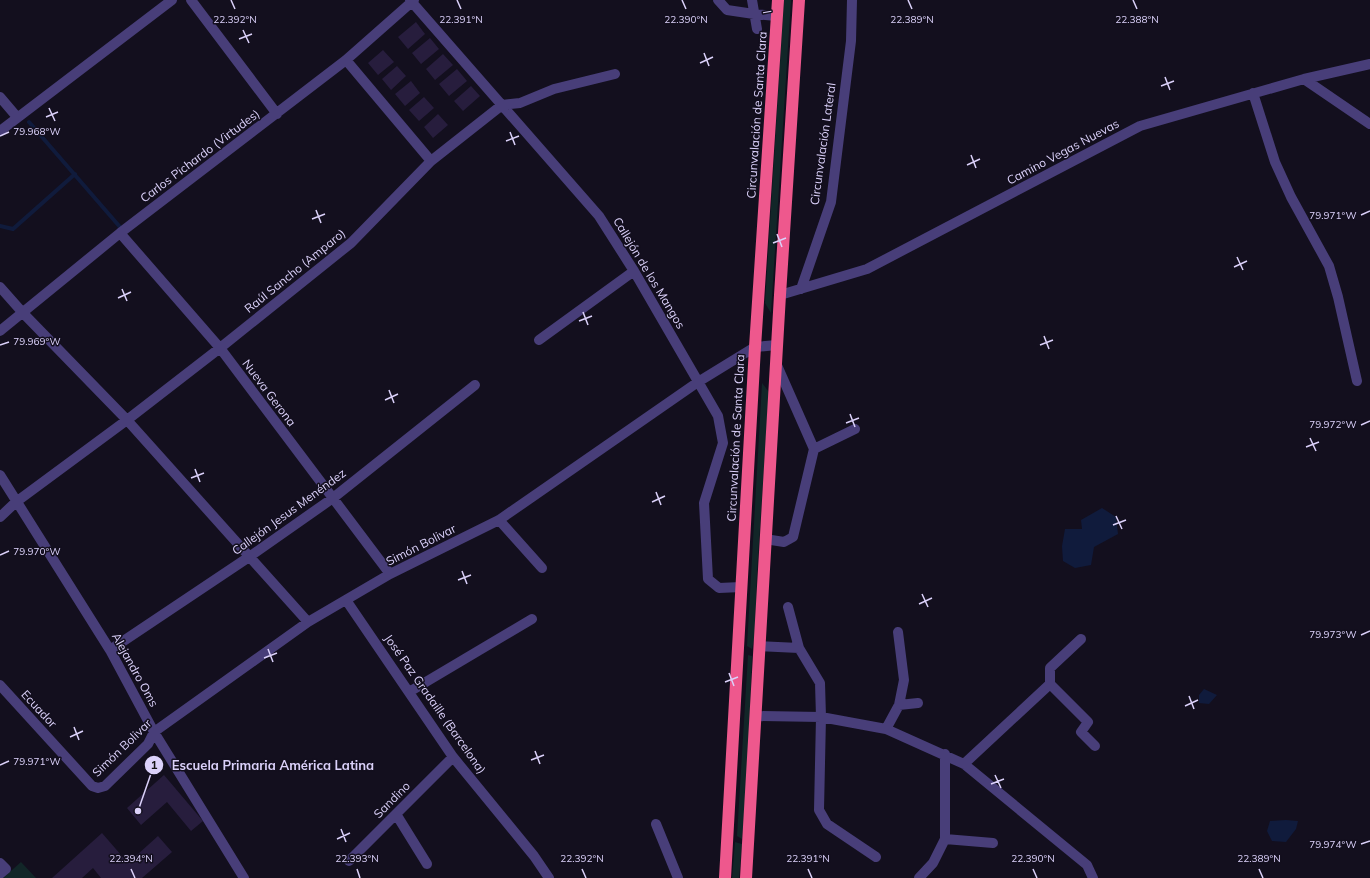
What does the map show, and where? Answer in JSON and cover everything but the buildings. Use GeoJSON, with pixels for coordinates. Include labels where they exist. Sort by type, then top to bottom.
{"type":"FeatureCollection","features":[{"type":"Feature","properties":{"kind":"highway","name":"Circunvalación de Santa Clara"},"geometry":{"type":"LineString","coordinates":[[725,878],[755,347],[778,0]]}},
{"type":"Feature","properties":{"kind":"highway"},"geometry":{"type":"LineString","coordinates":[[746,878],[765,540],[799,0]]}},
{"type":"Feature","properties":{"kind":"street"},"geometry":{"type":"LineString","coordinates":[[0,131],[172,0]]}},
{"type":"Feature","properties":{"kind":"street"},"geometry":{"type":"LineString","coordinates":[[191,0],[277,114]]}},
{"type":"Feature","properties":{"kind":"street"},"geometry":{"type":"LineString","coordinates":[[718,0],[727,10],[778,16]]}},
{"type":"Feature","properties":{"kind":"street","name":"I"},"geometry":{"type":"LineString","coordinates":[[752,0],[757,29]]}},
{"type":"Feature","properties":{"kind":"street","name":"Circunvalación Lateral"},"geometry":{"type":"LineString","coordinates":[[801,289],[831,202],[851,41],[852,0]]}},
{"type":"Feature","properties":{"kind":"street","name":"Carlos Pichardo (Virtudes)"},"geometry":{"type":"LineString","coordinates":[[0,331],[120,233],[346,60],[412,1]]}},
{"type":"Feature","properties":{"kind":"street","name":"Callejón de los Mangos"},"geometry":{"type":"LineString","coordinates":[[412,1],[599,216],[634,272],[718,416],[723,443],[704,503],[708,579],[719,588],[741,587]]}},
{"type":"Feature","properties":{"kind":"street"},"geometry":{"type":"LineString","coordinates":[[346,60],[431,161]]}},
{"type":"Feature","properties":{"kind":"street","name":"Camino Vegas Nuevas"},"geometry":{"type":"LineString","coordinates":[[780,295],[867,268],[1140,126],[1304,79],[1370,64]]}},
{"type":"Feature","properties":{"kind":"street"},"geometry":{"type":"LineString","coordinates":[[502,105],[520,103],[554,89],[615,74]]}},
{"type":"Feature","properties":{"kind":"street"},"geometry":{"type":"LineString","coordinates":[[1304,79],[1370,124]]}},
{"type":"Feature","properties":{"kind":"street"},"geometry":{"type":"LineString","coordinates":[[1253,93],[1275,162],[1291,197],[1329,266],[1338,297],[1357,381]]}},
{"type":"Feature","properties":{"kind":"street"},"geometry":{"type":"LineString","coordinates":[[0,97],[17,117]]}},
{"type":"Feature","properties":{"kind":"street","name":"Raúl Sancho (Amparo)"},"geometry":{"type":"LineString","coordinates":[[0,517],[16,502],[127,420],[220,348],[351,243],[431,161],[502,105]]}},
{"type":"Feature","properties":{"kind":"street","name":"Nueva Gerona"},"geometry":{"type":"LineString","coordinates":[[120,233],[220,348],[390,574]]}},
{"type":"Feature","properties":{"kind":"street"},"geometry":{"type":"LineString","coordinates":[[539,340],[634,272]]}},
{"type":"Feature","properties":{"kind":"street"},"geometry":{"type":"LineString","coordinates":[[0,287],[127,420],[308,622]]}},
{"type":"Feature","properties":{"kind":"street","name":"Simón Bolivar"},"geometry":{"type":"LineString","coordinates":[[92,786],[98,788],[104,786],[148,744],[154,732],[308,622],[390,574],[499,520],[698,382],[755,347],[777,345]]}},
{"type":"Feature","properties":{"kind":"street"},"geometry":{"type":"LineString","coordinates":[[765,540],[784,542],[793,537],[814,449],[776,361]]}},
{"type":"Feature","properties":{"kind":"street","name":"Callejón Jesus Menéndez"},"geometry":{"type":"LineString","coordinates":[[110,650],[249,557],[333,498],[475,385]]}},
{"type":"Feature","properties":{"kind":"street"},"geometry":{"type":"LineString","coordinates":[[814,449],[855,429]]}},
{"type":"Feature","properties":{"kind":"street","name":"Alejandro Oms"},"geometry":{"type":"LineString","coordinates":[[0,476],[110,650],[154,732],[244,878]]}},
{"type":"Feature","properties":{"kind":"street"},"geometry":{"type":"LineString","coordinates":[[499,520],[542,568]]}},
{"type":"Feature","properties":{"kind":"street","name":"José Paz Gradaille (Barcelona)"},"geometry":{"type":"LineString","coordinates":[[346,600],[453,757],[534,856],[549,878]]}},
{"type":"Feature","properties":{"kind":"street"},"geometry":{"type":"LineString","coordinates":[[788,607],[799,648],[820,683],[821,717],[819,810],[828,824],[876,857]]}},
{"type":"Feature","properties":{"kind":"street"},"geometry":{"type":"LineString","coordinates":[[409,692],[532,619]]}},
{"type":"Feature","properties":{"kind":"street"},"geometry":{"type":"LineString","coordinates":[[886,729],[899,705],[904,680],[898,632]]}},
{"type":"Feature","properties":{"kind":"street"},"geometry":{"type":"LineString","coordinates":[[1081,640],[1050,668],[1050,684],[1088,722],[1081,732],[1095,746]]}},
{"type":"Feature","properties":{"kind":"street"},"geometry":{"type":"LineString","coordinates":[[759,646],[799,648]]}},
{"type":"Feature","properties":{"kind":"street"},"geometry":{"type":"LineString","coordinates":[[964,764],[1050,684]]}},
{"type":"Feature","properties":{"kind":"street","name":"Ecuador"},"geometry":{"type":"LineString","coordinates":[[0,685],[92,786]]}},
{"type":"Feature","properties":{"kind":"street"},"geometry":{"type":"LineString","coordinates":[[899,705],[918,703]]}},
{"type":"Feature","properties":{"kind":"street"},"geometry":{"type":"LineString","coordinates":[[755,716],[821,717],[886,729],[945,754],[964,764],[1087,865],[1093,878]]}},
{"type":"Feature","properties":{"kind":"street"},"geometry":{"type":"LineString","coordinates":[[919,878],[933,863],[945,839],[945,754]]}},
{"type":"Feature","properties":{"kind":"street","name":"Sandino"},"geometry":{"type":"LineString","coordinates":[[349,861],[453,757]]}},
{"type":"Feature","properties":{"kind":"street"},"geometry":{"type":"LineString","coordinates":[[396,814],[427,864]]}},
{"type":"Feature","properties":{"kind":"street"},"geometry":{"type":"LineString","coordinates":[[656,824],[678,878]]}},
{"type":"Feature","properties":{"kind":"street"},"geometry":{"type":"LineString","coordinates":[[945,839],[993,842]]}},
{"type":"Feature","properties":{"kind":"green space"},"geometry":{"type":"Polygon","coordinates":[[[784,0],[791,0],[771,313],[765,303],[784,0]]]}},
{"type":"Feature","properties":{"kind":"green space"},"geometry":{"type":"Polygon","coordinates":[[[762,383],[769,392],[757,573],[755,635],[752,649],[747,646],[762,383]]]}},
{"type":"Feature","properties":{"kind":"green space"},"geometry":{"type":"Polygon","coordinates":[[[748,655],[752,656],[748,767],[742,839],[737,836],[748,655]]]}},
{"type":"Feature","properties":{"kind":"green space"},"geometry":{"type":"Polygon","coordinates":[[[735,842],[742,844],[739,878],[732,878],[735,842]]]}},
{"type":"Feature","properties":{"kind":"green space"},"geometry":{"type":"Polygon","coordinates":[[[21,862],[36,878],[3,878],[21,862]]]}},
{"type":"Feature","properties":{"kind":"water"},"geometry":{"type":"Polygon","coordinates":[[[1102,508],[1116,517],[1118,534],[1094,547],[1091,565],[1075,568],[1063,561],[1062,546],[1065,529],[1082,529],[1081,520],[1102,508]]]}},
{"type":"Feature","properties":{"kind":"water"},"geometry":{"type":"Polygon","coordinates":[[[1204,689],[1217,695],[1209,704],[1199,703],[1199,695],[1204,689]]]}},
{"type":"Feature","properties":{"kind":"water"},"geometry":{"type":"Polygon","coordinates":[[[1270,821],[1298,821],[1296,829],[1286,842],[1272,841],[1267,831],[1270,821]]]}},
{"type":"Feature","properties":{"kind":"waterway"},"geometry":{"type":"LineString","coordinates":[[29,122],[120,227]]}},
{"type":"Feature","properties":{"kind":"waterway"},"geometry":{"type":"LineString","coordinates":[[0,226],[13,229],[75,174]]}},
{"type":"Feature","properties":{"kind":"place","name":"Escuela Primaria América Latina"},"geometry":{"type":"Point","coordinates":[138,811]}}]}
